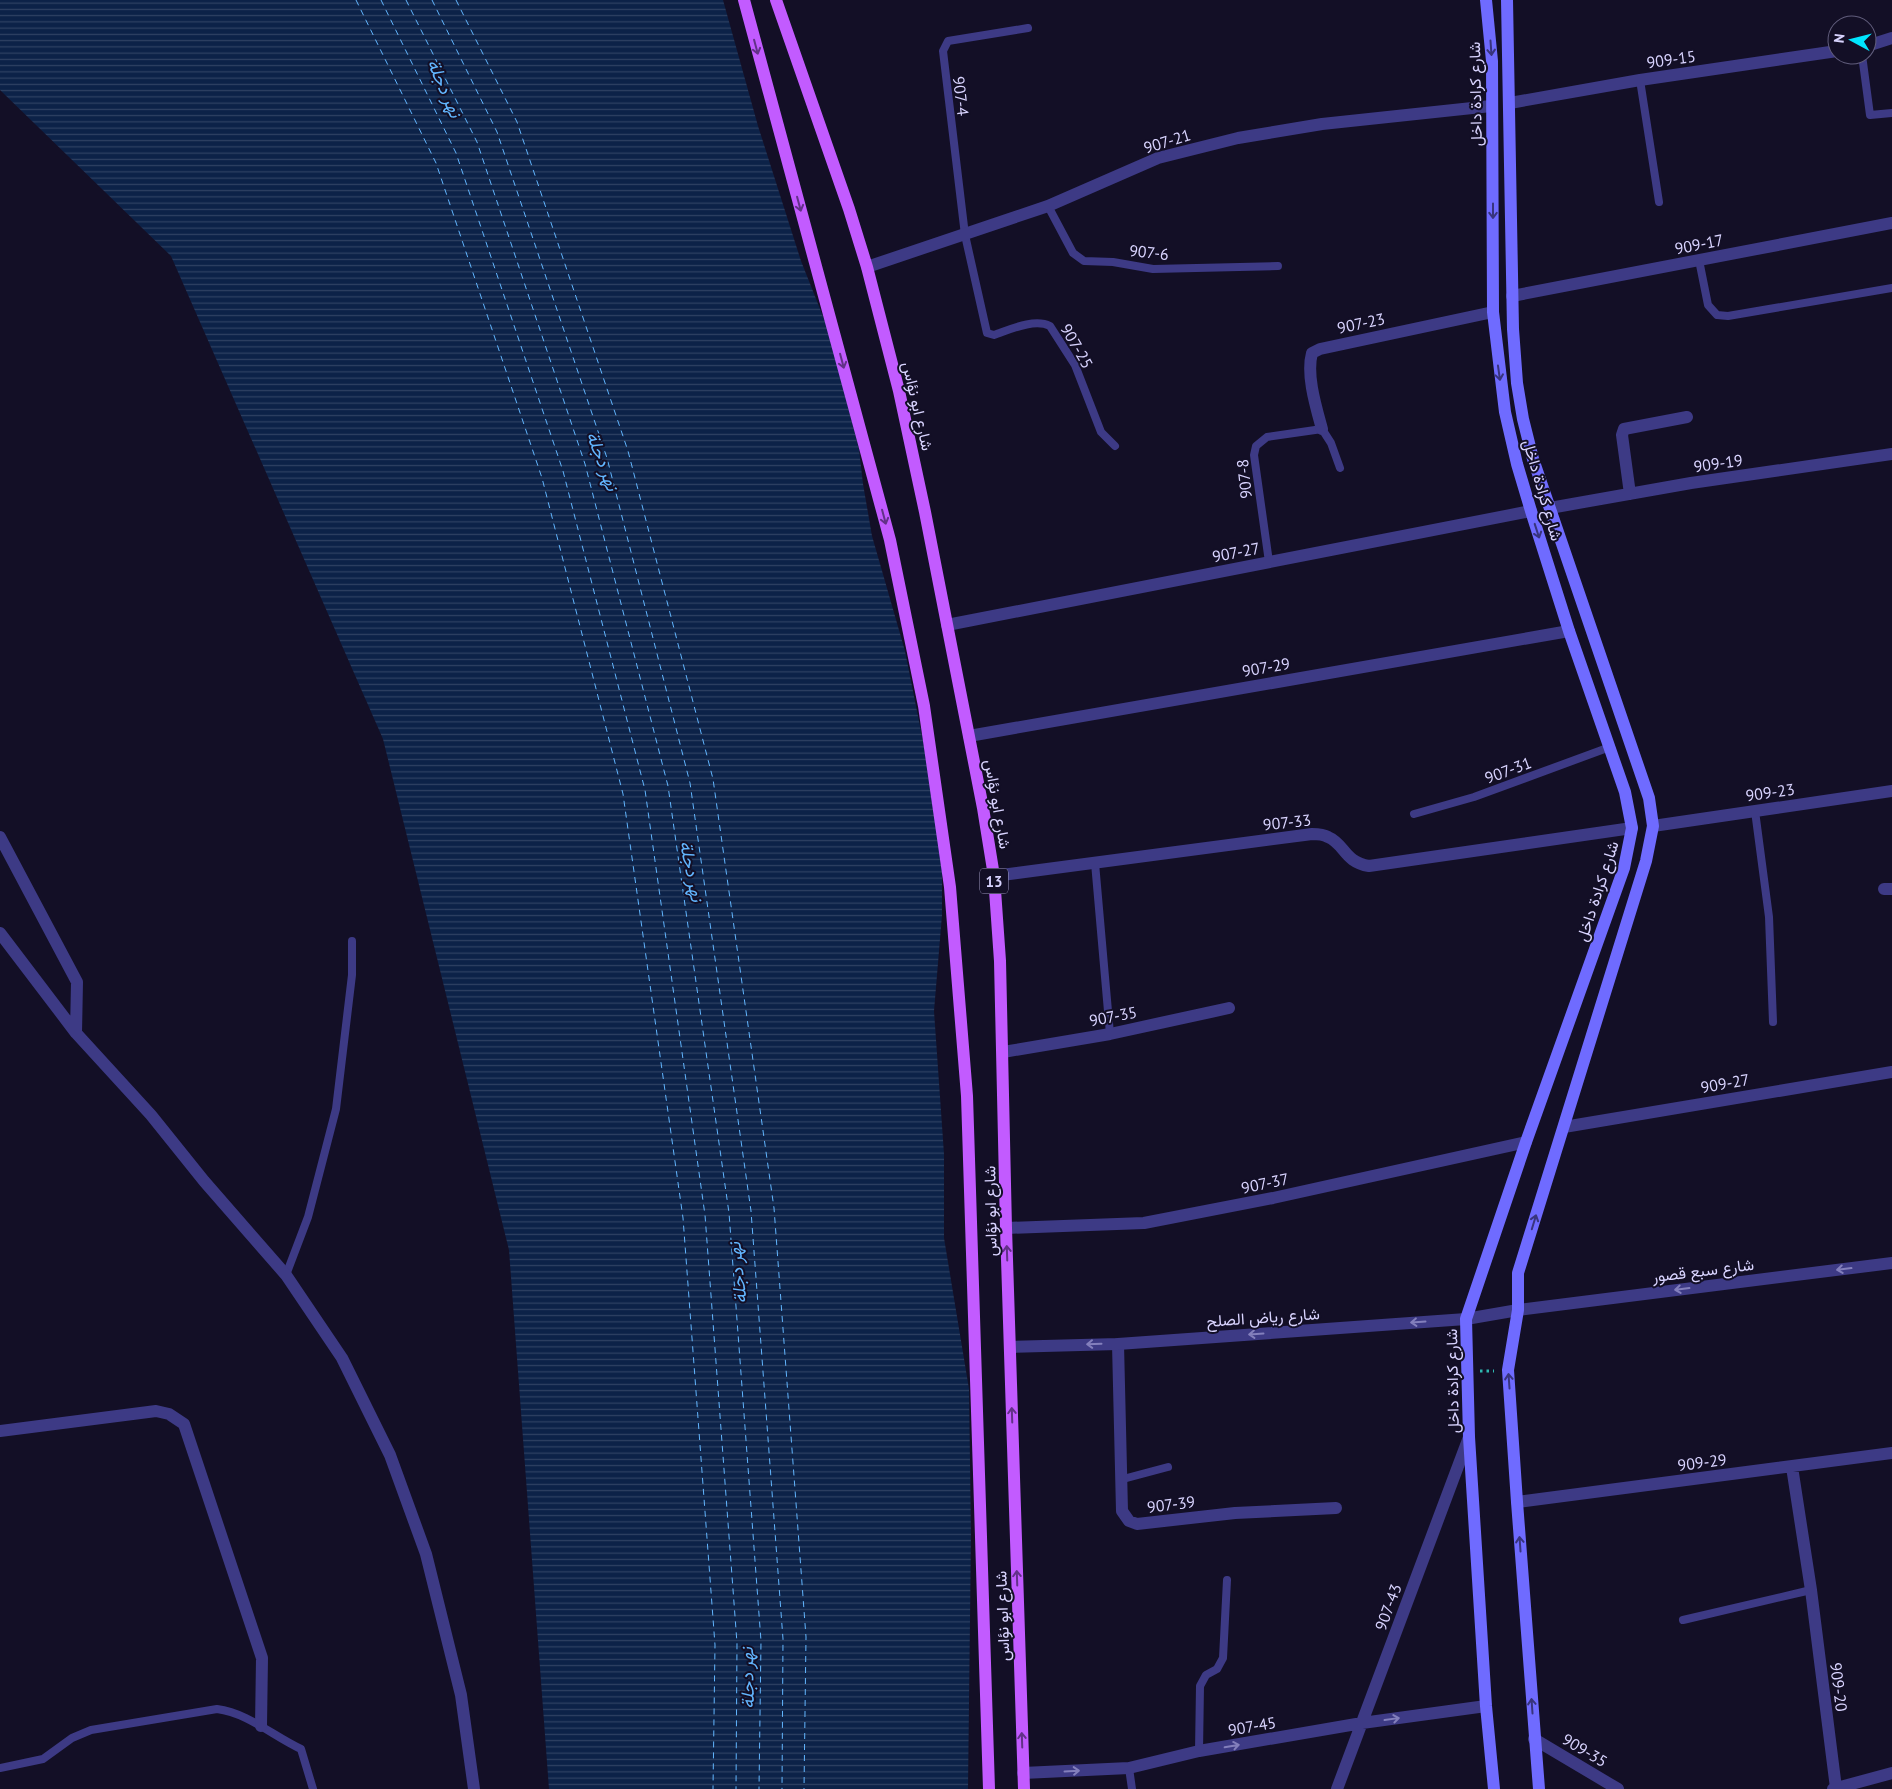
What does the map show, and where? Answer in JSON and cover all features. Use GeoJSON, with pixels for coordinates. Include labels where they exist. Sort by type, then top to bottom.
{"type":"FeatureCollection","features":[{"type":"Feature","properties":{"kind":"main road","name":"شارع ابو نؤاس"},"geometry":{"type":"LineString","coordinates":[[744,0],[890,540],[924,706],[950,887],[967,1096],[988,1789]]}},
{"type":"Feature","properties":{"kind":"main road","name":"شارع ابو نؤاس"},"geometry":{"type":"LineString","coordinates":[[776,0],[849,209],[867,268],[899,391],[969,736],[994,876],[1000,962],[1003,1052],[1006,1228],[1024,1789]]}},
{"type":"Feature","properties":{"kind":"main road","name":"شارع كرادة داخل"},"geometry":{"type":"LineString","coordinates":[[1486,0],[1492,60],[1493,312],[1505,412],[1517,464],[1531,511],[1569,631],[1625,792],[1632,828],[1624,868],[1526,1142],[1466,1319],[1469,1437],[1486,1706],[1494,1789]]}},
{"type":"Feature","properties":{"kind":"main road","name":"شارع كرادة داخل"},"geometry":{"type":"LineString","coordinates":[[1507,0],[1514,353],[1523,419],[1533,459],[1647,790],[1653,826],[1646,861],[1518,1273],[1518,1310],[1508,1370],[1539,1789]]}},
{"type":"Feature","properties":{"kind":"street"},"geometry":{"type":"LineString","coordinates":[[1877,43],[1892,38]]}},
{"type":"Feature","properties":{"kind":"street","name":"909-15"},"geometry":{"type":"LineString","coordinates":[[1510,103],[1640,80],[1827,52]]}},
{"type":"Feature","properties":{"kind":"street","name":"907-21"},"geometry":{"type":"LineString","coordinates":[[867,268],[1048,206],[1158,158],[1238,138],[1322,124],[1491,106]]}},
{"type":"Feature","properties":{"kind":"street","name":"909-17"},"geometry":{"type":"LineString","coordinates":[[1512,296],[1892,223]]}},
{"type":"Feature","properties":{"kind":"street","name":"907-23"},"geometry":{"type":"LineString","coordinates":[[1322,428],[1315,404],[1310,371],[1312,353],[1320,349],[1493,312]]}},
{"type":"Feature","properties":{"kind":"street"},"geometry":{"type":"LineString","coordinates":[[1630,494],[1622,435],[1624,429],[1687,417]]}},
{"type":"Feature","properties":{"kind":"street","name":"909-19"},"geometry":{"type":"LineString","coordinates":[[1550,508],[1691,483],[1892,454]]}},
{"type":"Feature","properties":{"kind":"street","name":"907-27"},"geometry":{"type":"LineString","coordinates":[[947,625],[1531,511]]}},
{"type":"Feature","properties":{"kind":"street","name":"907-29"},"geometry":{"type":"LineString","coordinates":[[969,736],[1569,631]]}},
{"type":"Feature","properties":{"kind":"street","name":"909-23"},"geometry":{"type":"LineString","coordinates":[[1653,826],[1892,791]]}},
{"type":"Feature","properties":{"kind":"street","name":"907-33"},"geometry":{"type":"LineString","coordinates":[[994,876],[1312,834],[1330,837],[1352,861],[1368,866],[1632,828]]}},
{"type":"Feature","properties":{"kind":"street"},"geometry":{"type":"LineString","coordinates":[[0,837],[77,982],[76,1033]]}},
{"type":"Feature","properties":{"kind":"street"},"geometry":{"type":"LineString","coordinates":[[0,933],[76,1033],[151,1116],[204,1181],[286,1275],[342,1358],[390,1455],[426,1554],[461,1695],[474,1789]]}},
{"type":"Feature","properties":{"kind":"street","name":"907-35"},"geometry":{"type":"LineString","coordinates":[[1003,1052],[1110,1034],[1229,1008]]}},
{"type":"Feature","properties":{"kind":"street","name":"909-27"},"geometry":{"type":"LineString","coordinates":[[1564,1127],[1892,1072]]}},
{"type":"Feature","properties":{"kind":"street","name":"907-37"},"geometry":{"type":"LineString","coordinates":[[1006,1228],[1144,1223],[1273,1198],[1526,1142]]}},
{"type":"Feature","properties":{"kind":"street","name":"شارع سبع قصور"},"geometry":{"type":"LineString","coordinates":[[1518,1310],[1892,1263]]}},
{"type":"Feature","properties":{"kind":"street","name":"شارع رياض الصلح"},"geometry":{"type":"LineString","coordinates":[[1010,1347],[1118,1344],[1466,1319],[1518,1310]]}},
{"type":"Feature","properties":{"kind":"street","name":"907-39"},"geometry":{"type":"LineString","coordinates":[[1118,1344],[1123,1480],[1122,1511],[1129,1521],[1137,1524],[1235,1513],[1336,1508]]}},
{"type":"Feature","properties":{"kind":"street"},"geometry":{"type":"LineString","coordinates":[[0,1431],[156,1411],[168,1414],[184,1424],[262,1658],[261,1726]]}},
{"type":"Feature","properties":{"kind":"street","name":"907-43"},"geometry":{"type":"LineString","coordinates":[[1337,1789],[1469,1437]]}},
{"type":"Feature","properties":{"kind":"street","name":"909-29"},"geometry":{"type":"LineString","coordinates":[[1517,1502],[1892,1454]]}},
{"type":"Feature","properties":{"kind":"street","name":"909-20"},"geometry":{"type":"LineString","coordinates":[[1792,1467],[1811,1590],[1834,1789]]}},
{"type":"Feature","properties":{"kind":"street","name":"907-45"},"geometry":{"type":"LineString","coordinates":[[1024,1773],[1129,1768],[1199,1751],[1362,1723],[1486,1706]]}},
{"type":"Feature","properties":{"kind":"street","name":"909-35"},"geometry":{"type":"LineString","coordinates":[[1534,1739],[1618,1789]]}},
{"type":"Feature","properties":{"kind":"street"},"geometry":{"type":"LineString","coordinates":[[1834,1789],[1892,1773]]}},
{"type":"Feature","properties":{"kind":"lane","name":"907-4"},"geometry":{"type":"LineString","coordinates":[[966,235],[943,51],[948,41],[1028,28]]}},
{"type":"Feature","properties":{"kind":"lane"},"geometry":{"type":"LineString","coordinates":[[1863,65],[1870,115],[1892,113]]}},
{"type":"Feature","properties":{"kind":"lane"},"geometry":{"type":"LineString","coordinates":[[1640,80],[1659,202]]}},
{"type":"Feature","properties":{"kind":"lane","name":"907-6"},"geometry":{"type":"LineString","coordinates":[[1048,206],[1072,254],[1084,261],[1114,262],[1153,269],[1278,266]]}},
{"type":"Feature","properties":{"kind":"lane","name":"907-25"},"geometry":{"type":"LineString","coordinates":[[966,235],[987,333],[994,335],[1034,323],[1045,323],[1050,326],[1076,365],[1101,432],[1115,446]]}},
{"type":"Feature","properties":{"kind":"lane"},"geometry":{"type":"LineString","coordinates":[[1699,260],[1708,306],[1717,315],[1722,316],[1892,288]]}},
{"type":"Feature","properties":{"kind":"lane"},"geometry":{"type":"LineString","coordinates":[[1322,428],[1331,442],[1340,468]]}},
{"type":"Feature","properties":{"kind":"lane","name":"907-8"},"geometry":{"type":"LineString","coordinates":[[1269,562],[1254,455],[1256,446],[1267,437],[1322,428]]}},
{"type":"Feature","properties":{"kind":"lane","name":"907-31"},"geometry":{"type":"LineString","coordinates":[[1414,814],[1474,797],[1610,747]]}},
{"type":"Feature","properties":{"kind":"lane"},"geometry":{"type":"LineString","coordinates":[[1755,811],[1769,917],[1773,1022]]}},
{"type":"Feature","properties":{"kind":"lane"},"geometry":{"type":"LineString","coordinates":[[1096,863],[1110,1034]]}},
{"type":"Feature","properties":{"kind":"lane"},"geometry":{"type":"LineString","coordinates":[[286,1275],[308,1217],[336,1109],[352,975],[352,941]]}},
{"type":"Feature","properties":{"kind":"lane"},"geometry":{"type":"LineString","coordinates":[[1123,1480],[1168,1467]]}},
{"type":"Feature","properties":{"kind":"lane"},"geometry":{"type":"LineString","coordinates":[[1199,1751],[1200,1686],[1206,1675],[1217,1669],[1223,1658],[1227,1580]]}},
{"type":"Feature","properties":{"kind":"lane"},"geometry":{"type":"LineString","coordinates":[[1683,1620],[1811,1590]]}},
{"type":"Feature","properties":{"kind":"lane"},"geometry":{"type":"LineString","coordinates":[[0,1768],[42,1759],[72,1738],[91,1730],[217,1710],[230,1711],[261,1726],[300,1750],[313,1789]]}},
{"type":"Feature","properties":{"kind":"lane"},"geometry":{"type":"LineString","coordinates":[[1129,1768],[1132,1789]]}},
{"type":"Feature","properties":{"kind":"path"},"geometry":{"type":"LineString","coordinates":[[1467,1372],[1508,1370]]}},
{"type":"Feature","properties":{"kind":"water","name":"نهر دجلة"},"geometry":{"type":"Polygon","coordinates":[[[0,0],[723,0],[758,126],[801,261],[828,329],[859,449],[872,536],[905,651],[923,741],[942,862],[942,915],[934,1011],[944,1154],[944,1238],[969,1389],[971,1536],[968,1789],[549,1789],[509,1250],[383,739],[171,256],[0,90],[0,0]]]}},
{"type":"Feature","properties":{"kind":"ferry route"},"geometry":{"type":"LineString","coordinates":[[356,0],[436,163],[542,478],[623,794],[683,1218],[715,1645],[713,1789]]}},
{"type":"Feature","properties":{"kind":"ferry route"},"geometry":{"type":"LineString","coordinates":[[381,0],[456,153],[563,471],[645,790],[705,1215],[737,1643],[736,1789]]}},
{"type":"Feature","properties":{"kind":"ferry route"},"geometry":{"type":"LineString","coordinates":[[406,0],[477,142],[585,464],[668,786],[729,1213],[761,1641],[759,1789]]}},
{"type":"Feature","properties":{"kind":"ferry route"},"geometry":{"type":"LineString","coordinates":[[432,0],[497,132],[607,458],[690,783],[751,1211],[783,1639],[782,1789]]}},
{"type":"Feature","properties":{"kind":"ferry route"},"geometry":{"type":"LineString","coordinates":[[456,0],[517,122],[628,451],[713,779],[774,1208],[806,1637],[804,1789]]}}]}
